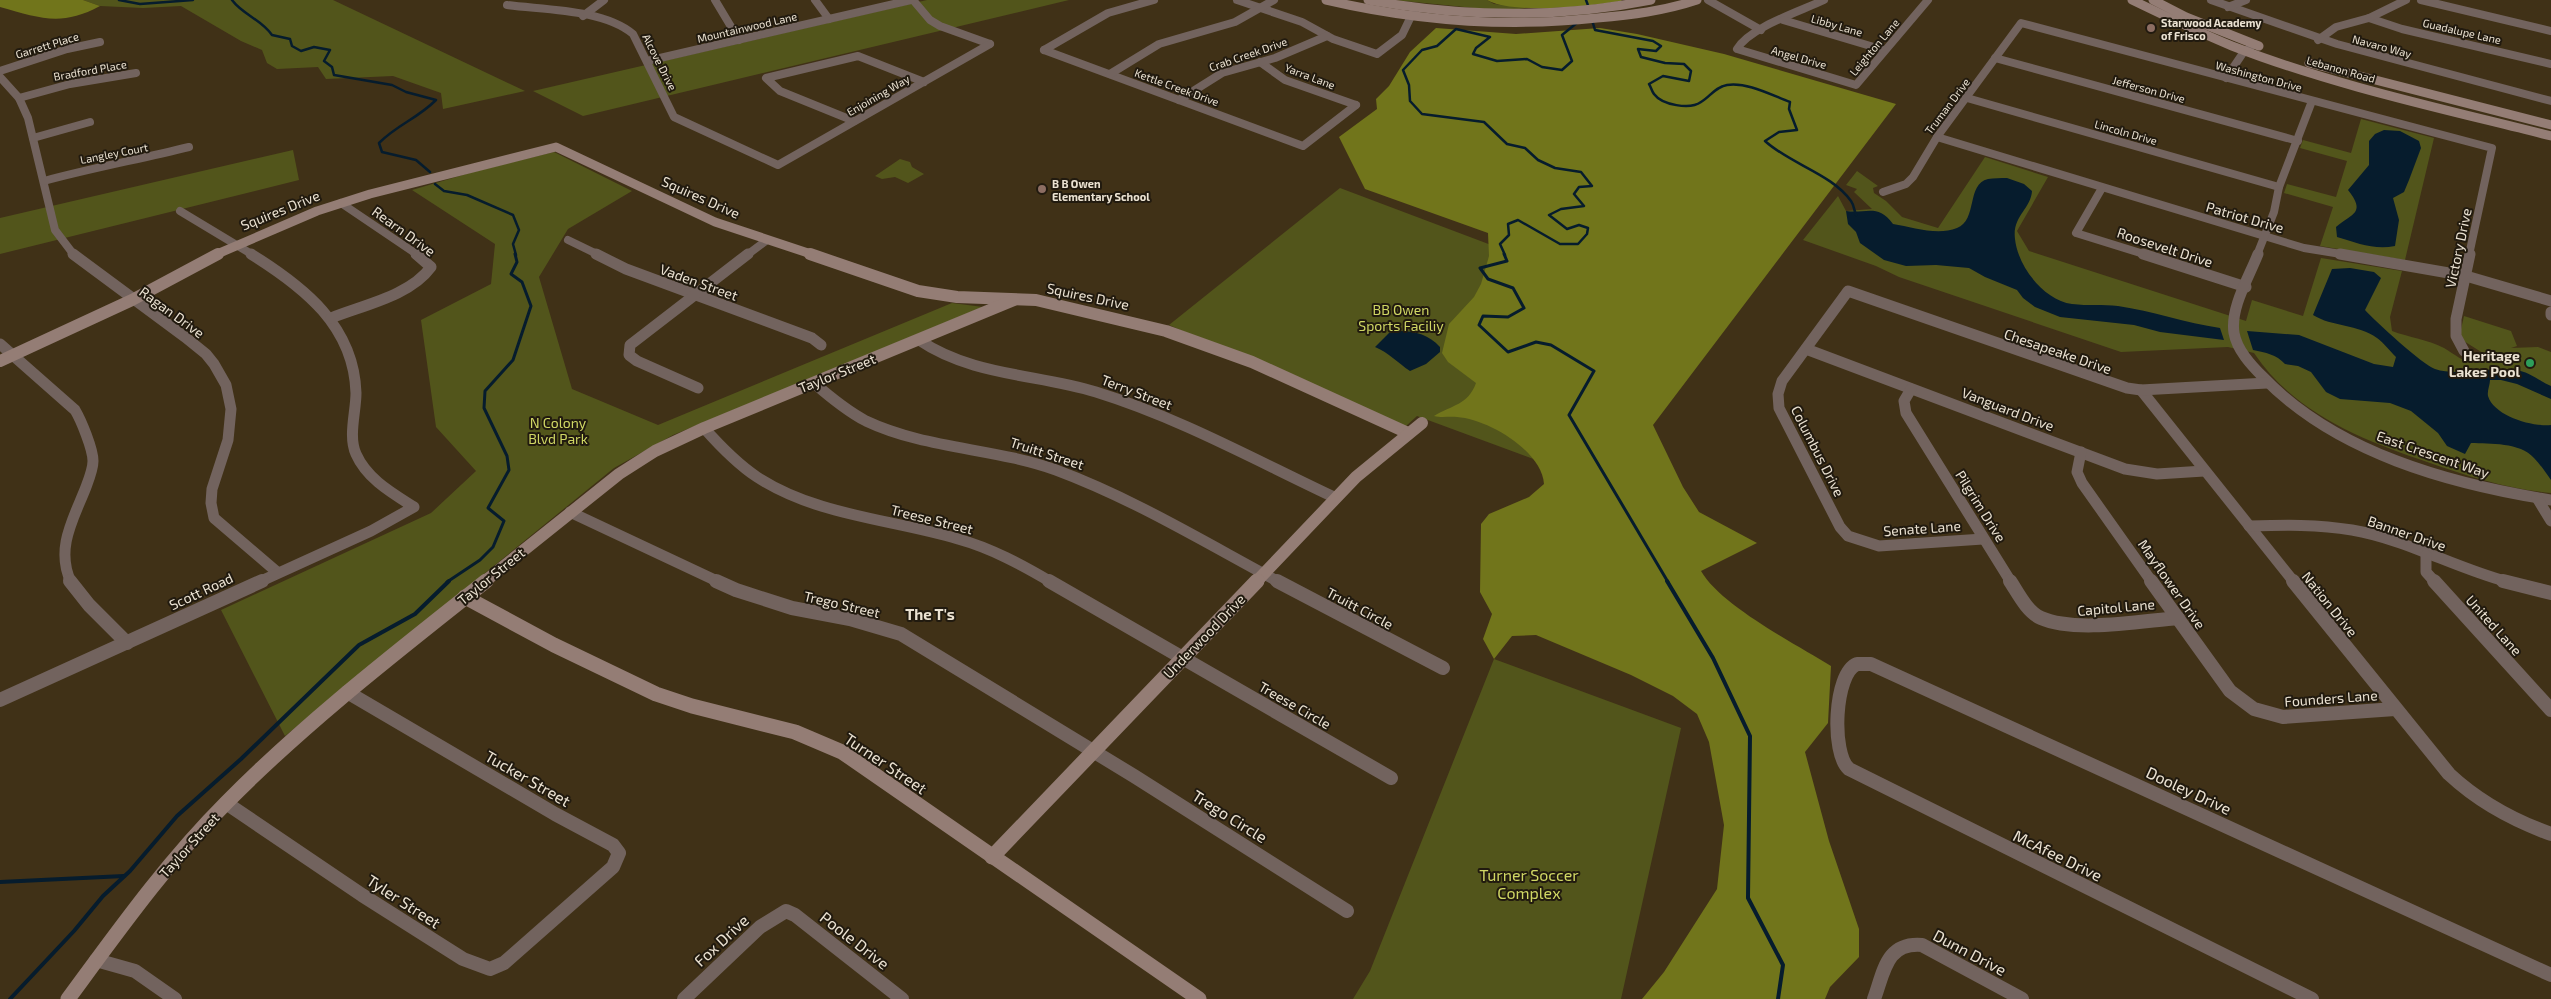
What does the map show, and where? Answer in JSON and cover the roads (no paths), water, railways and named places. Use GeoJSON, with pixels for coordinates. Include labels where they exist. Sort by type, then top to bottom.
{"type":"FeatureCollection","features":[{"type":"Feature","properties":{"kind":"street","name":"Alcove Drive"},"geometry":{"type":"LineString","coordinates":[[514,0],[507,5],[614,21],[628,28],[674,116],[685,124],[778,165]]}},
{"type":"Feature","properties":{"kind":"street"},"geometry":{"type":"LineString","coordinates":[[583,16],[604,0]]}},
{"type":"Feature","properties":{"kind":"street"},"geometry":{"type":"LineString","coordinates":[[715,0],[739,40]]}},
{"type":"Feature","properties":{"kind":"street"},"geometry":{"type":"LineString","coordinates":[[815,0],[829,19]]}},
{"type":"Feature","properties":{"kind":"street","name":"Mountainwood Lane"},"geometry":{"type":"LineString","coordinates":[[647,62],[912,0]]}},
{"type":"Feature","properties":{"kind":"street","name":"Enjoining Way"},"geometry":{"type":"LineString","coordinates":[[778,165],[990,44],[940,26],[930,20],[912,0]]}},
{"type":"Feature","properties":{"kind":"street","name":"Kettle Creek Drive"},"geometry":{"type":"LineString","coordinates":[[1154,0],[1106,14],[1044,50],[1303,146]]}},
{"type":"Feature","properties":{"kind":"street"},"geometry":{"type":"LineString","coordinates":[[1237,0],[1306,24],[1327,36],[1377,54],[1402,34],[1416,8]]}},
{"type":"Feature","properties":{"kind":"street"},"geometry":{"type":"LineString","coordinates":[[1110,74],[1163,42],[1234,22],[1274,0]]}},
{"type":"Feature","properties":{"kind":"street"},"geometry":{"type":"LineString","coordinates":[[1326,0],[1410,16],[1466,22],[1547,23],[1627,16],[1697,0]]}},
{"type":"Feature","properties":{"kind":"street"},"geometry":{"type":"LineString","coordinates":[[1368,0],[1416,8],[1492,14],[1550,12],[1623,6],[1651,0]]}},
{"type":"Feature","properties":{"kind":"street"},"geometry":{"type":"LineString","coordinates":[[1708,0],[1761,30],[1824,0]]}},
{"type":"Feature","properties":{"kind":"street","name":"Leighton Lane"},"geometry":{"type":"LineString","coordinates":[[1856,85],[1928,0]]}},
{"type":"Feature","properties":{"kind":"street","name":"Lebanon Road"},"geometry":{"type":"LineString","coordinates":[[2132,0],[2215,40],[2245,50],[2335,79],[2551,136]]}},
{"type":"Feature","properties":{"kind":"street","name":"Navaro Way"},"geometry":{"type":"LineString","coordinates":[[2211,0],[2318,40],[2379,58],[2551,100]]}},
{"type":"Feature","properties":{"kind":"street"},"geometry":{"type":"LineString","coordinates":[[2228,7],[2246,0]]}},
{"type":"Feature","properties":{"kind":"street"},"geometry":{"type":"LineString","coordinates":[[2318,40],[2336,27],[2369,18],[2406,0]]}},
{"type":"Feature","properties":{"kind":"street"},"geometry":{"type":"LineString","coordinates":[[2421,0],[2551,31]]}},
{"type":"Feature","properties":{"kind":"street"},"geometry":{"type":"LineString","coordinates":[[2144,7],[2155,2]]}},
{"type":"Feature","properties":{"kind":"street","name":"Lebanon Road"},"geometry":{"type":"LineString","coordinates":[[2155,2],[2255,45],[2348,74],[2551,126]]}},
{"type":"Feature","properties":{"kind":"street","name":"Guadalupe Lane"},"geometry":{"type":"LineString","coordinates":[[2369,18],[2402,29],[2551,64]]}},
{"type":"Feature","properties":{"kind":"street","name":"Libby Lane"},"geometry":{"type":"LineString","coordinates":[[1784,20],[1884,50]]}},
{"type":"Feature","properties":{"kind":"street","name":"Truman Drive"},"geometry":{"type":"LineString","coordinates":[[1883,192],[1906,184],[1913,177],[1937,137],[2021,23]]}},
{"type":"Feature","properties":{"kind":"street","name":"Washington Drive"},"geometry":{"type":"LineString","coordinates":[[2021,23],[2492,148]]}},
{"type":"Feature","properties":{"kind":"street","name":"Angel Drive"},"geometry":{"type":"LineString","coordinates":[[1761,30],[1740,42],[1737,49],[1856,85]]}},
{"type":"Feature","properties":{"kind":"street","name":"Crab Creek Drive"},"geometry":{"type":"LineString","coordinates":[[1179,100],[1217,75],[1260,62],[1327,36]]}},
{"type":"Feature","properties":{"kind":"street","name":"Garrett Place"},"geometry":{"type":"LineString","coordinates":[[0,71],[67,49],[100,42]]}},
{"type":"Feature","properties":{"kind":"street"},"geometry":{"type":"LineString","coordinates":[[2226,78],[2245,50],[2255,45]]}},
{"type":"Feature","properties":{"kind":"street"},"geometry":{"type":"LineString","coordinates":[[854,122],[780,91],[766,78],[858,56],[924,82]]}},
{"type":"Feature","properties":{"kind":"street","name":"Jefferson Drive"},"geometry":{"type":"LineString","coordinates":[[1995,58],[2298,141]]}},
{"type":"Feature","properties":{"kind":"street","name":"Yarra Lane"},"geometry":{"type":"LineString","coordinates":[[1260,62],[1287,80],[1356,105],[1303,146]]}},
{"type":"Feature","properties":{"kind":"street","name":"Bradford Place"},"geometry":{"type":"LineString","coordinates":[[19,98],[70,84],[121,78],[136,73]]}},
{"type":"Feature","properties":{"kind":"street","name":"Ragan Drive"},"geometry":{"type":"LineString","coordinates":[[0,78],[19,98],[28,118],[55,230],[64,245],[75,257],[206,354],[226,386],[231,408],[231,426],[224,456],[212,489],[211,503],[214,518],[277,572]]}},
{"type":"Feature","properties":{"kind":"street","name":"Lincoln Drive"},"geometry":{"type":"LineString","coordinates":[[1967,98],[2279,188]]}},
{"type":"Feature","properties":{"kind":"street","name":"East Crescent Way"},"geometry":{"type":"LineString","coordinates":[[2312,101],[2279,188],[2274,212],[2232,324],[2233,336],[2267,384],[2312,418],[2340,435],[2392,457],[2482,487],[2551,500]]}},
{"type":"Feature","properties":{"kind":"street"},"geometry":{"type":"LineString","coordinates":[[33,138],[90,122]]}},
{"type":"Feature","properties":{"kind":"street","name":"Patriot Drive"},"geometry":{"type":"LineString","coordinates":[[1937,137],[2264,237],[2332,254],[2466,276],[2551,301]]}},
{"type":"Feature","properties":{"kind":"street","name":"Squires Drive"},"geometry":{"type":"LineString","coordinates":[[0,361],[132,300],[235,245],[286,223],[341,203],[556,147],[715,222],[918,291],[957,297],[1018,298],[1114,316],[1210,345],[1252,362],[1408,433]]}},
{"type":"Feature","properties":{"kind":"street","name":"Langley Court"},"geometry":{"type":"LineString","coordinates":[[44,181],[98,166],[127,163],[189,148]]}},
{"type":"Feature","properties":{"kind":"street","name":"Victory Drive"},"geometry":{"type":"LineString","coordinates":[[2464,351],[2456,336],[2455,329],[2492,148]]}},
{"type":"Feature","properties":{"kind":"street","name":"Roosevelt Drive"},"geometry":{"type":"LineString","coordinates":[[2102,188],[2076,233],[2246,287]]}},
{"type":"Feature","properties":{"kind":"street","name":"Rearn Drive"},"geometry":{"type":"LineString","coordinates":[[331,318],[416,283],[429,272],[431,267],[426,261],[341,203]]}},
{"type":"Feature","properties":{"kind":"street"},"geometry":{"type":"LineString","coordinates":[[180,211],[303,290],[331,318]]}},
{"type":"Feature","properties":{"kind":"street","name":"Vaden Street"},"geometry":{"type":"LineString","coordinates":[[568,240],[626,269],[812,338],[821,345]]}},
{"type":"Feature","properties":{"kind":"street"},"geometry":{"type":"LineString","coordinates":[[698,388],[637,361],[629,355],[630,345],[636,338],[767,240]]}},
{"type":"Feature","properties":{"kind":"street","name":"Chesapeake Drive"},"geometry":{"type":"LineString","coordinates":[[1848,291],[2112,385],[2141,390],[2267,384]]}},
{"type":"Feature","properties":{"kind":"street","name":"Columbus Drive"},"geometry":{"type":"LineString","coordinates":[[1848,291],[1778,389],[1779,408],[1840,528],[1848,536],[1862,542]]}},
{"type":"Feature","properties":{"kind":"street","name":"Taylor Street"},"geometry":{"type":"LineString","coordinates":[[68,999],[152,886],[226,803],[285,746],[347,692],[635,462],[704,428],[1018,298]]}},
{"type":"Feature","properties":{"kind":"street","name":"Scott Road"},"geometry":{"type":"LineString","coordinates":[[0,700],[127,643],[277,572],[371,531],[414,507],[377,481],[356,455],[353,440],[356,379],[351,357],[331,318]]}},
{"type":"Feature","properties":{"kind":"street","name":"Terry Street"},"geometry":{"type":"LineString","coordinates":[[919,340],[931,350],[966,364],[1051,380],[1096,392],[1146,410],[1336,498]]}},
{"type":"Feature","properties":{"kind":"street"},"geometry":{"type":"LineString","coordinates":[[0,344],[75,410],[83,421],[94,461],[83,495],[70,521],[65,541],[65,558],[70,580],[87,603],[127,643]]}},
{"type":"Feature","properties":{"kind":"street","name":"Vanguard Drive"},"geometry":{"type":"LineString","coordinates":[[1806,349],[2125,470],[2143,474],[2204,471]]}},
{"type":"Feature","properties":{"kind":"street","name":"Truitt Street"},"geometry":{"type":"LineString","coordinates":[[814,383],[847,410],[869,422],[923,438],[1024,460],[1066,473],[1109,492],[1264,573]]}},
{"type":"Feature","properties":{"kind":"street","name":"Pilgrim Drive"},"geometry":{"type":"LineString","coordinates":[[1910,389],[1904,401],[1906,413],[1983,538],[2024,603],[2040,618],[2056,624]]}},
{"type":"Feature","properties":{"kind":"street","name":"Nation Drive"},"geometry":{"type":"LineString","coordinates":[[2141,390],[2204,471],[2449,774],[2466,791],[2511,819],[2551,834]]}},
{"type":"Feature","properties":{"kind":"street","name":"Underwood Drive"},"geometry":{"type":"LineString","coordinates":[[992,857],[1336,498],[1375,460],[1422,423]]}},
{"type":"Feature","properties":{"kind":"street","name":"Treese Street"},"geometry":{"type":"LineString","coordinates":[[704,428],[730,457],[761,479],[796,499],[842,514],[950,536],[990,551],[1025,568],[1183,657]]}},
{"type":"Feature","properties":{"kind":"street","name":"Mayflower Drive"},"geometry":{"type":"LineString","coordinates":[[2081,452],[2077,462],[2077,472],[2082,483],[2230,691],[2252,708],[2268,715]]}},
{"type":"Feature","properties":{"kind":"street"},"geometry":{"type":"LineString","coordinates":[[2537,498],[2551,521]]}},
{"type":"Feature","properties":{"kind":"street","name":"Trego Street"},"geometry":{"type":"LineString","coordinates":[[570,512],[736,590],[792,608],[850,619],[901,634],[1094,752]]}},
{"type":"Feature","properties":{"kind":"street","name":"Banner Drive"},"geometry":{"type":"LineString","coordinates":[[2249,526],[2302,524],[2353,530],[2390,541],[2481,575],[2551,593]]}},
{"type":"Feature","properties":{"kind":"street","name":"Senate Lane"},"geometry":{"type":"LineString","coordinates":[[1862,542],[1879,546],[1983,538]]}},
{"type":"Feature","properties":{"kind":"street","name":"United Lane"},"geometry":{"type":"LineString","coordinates":[[2426,555],[2426,572],[2551,710]]}},
{"type":"Feature","properties":{"kind":"street","name":"Truitt Circle"},"geometry":{"type":"LineString","coordinates":[[1264,573],[1443,668]]}},
{"type":"Feature","properties":{"kind":"street","name":"Turner Street"},"geometry":{"type":"LineString","coordinates":[[465,597],[554,645],[656,694],[821,741],[842,752],[1199,999]]}},
{"type":"Feature","properties":{"kind":"street","name":"Capitol Lane"},"geometry":{"type":"LineString","coordinates":[[2056,624],[2068,626],[2178,618]]}},
{"type":"Feature","properties":{"kind":"street","name":"Treese Circle"},"geometry":{"type":"LineString","coordinates":[[1183,657],[1392,778]]}},
{"type":"Feature","properties":{"kind":"street","name":"Dooley Drive"},"geometry":{"type":"LineString","coordinates":[[1839,707],[1839,694],[1844,676],[1852,666],[1861,662],[1871,664],[2551,975]]}},
{"type":"Feature","properties":{"kind":"street","name":"Tucker Street"},"geometry":{"type":"LineString","coordinates":[[347,692],[546,810],[613,845],[619,853],[613,867],[562,912]]}},
{"type":"Feature","properties":{"kind":"street","name":"McAfee Drive"},"geometry":{"type":"LineString","coordinates":[[1839,707],[1840,760],[1849,770],[2312,999]]}},
{"type":"Feature","properties":{"kind":"street","name":"Founders Lane"},"geometry":{"type":"LineString","coordinates":[[2268,715],[2283,717],[2395,709]]}},
{"type":"Feature","properties":{"kind":"street","name":"Trego Circle"},"geometry":{"type":"LineString","coordinates":[[1094,752],[1347,911]]}},
{"type":"Feature","properties":{"kind":"street","name":"Tyler Street"},"geometry":{"type":"LineString","coordinates":[[226,803],[463,959],[490,969],[504,962],[562,912]]}},
{"type":"Feature","properties":{"kind":"street","name":"Poole Drive"},"geometry":{"type":"LineString","coordinates":[[786,912],[795,915],[895,997]]}},
{"type":"Feature","properties":{"kind":"street","name":"Fox Drive"},"geometry":{"type":"LineString","coordinates":[[684,999],[760,927],[786,912]]}},
{"type":"Feature","properties":{"kind":"street","name":"Dunn Drive"},"geometry":{"type":"LineString","coordinates":[[1874,999],[1893,951],[1900,945],[1910,943],[1922,945],[2022,999]]}},
{"type":"Feature","properties":{"kind":"street"},"geometry":{"type":"LineString","coordinates":[[96,960],[136,971],[175,999]]}},
{"type":"Feature","properties":{"kind":"water"},"geometry":{"type":"Polygon","coordinates":[[[2384,130],[2400,131],[2419,141],[2421,148],[2404,192],[2393,198],[2399,220],[2395,246],[2380,247],[2337,237],[2336,227],[2352,215],[2357,208],[2348,190],[2369,165],[2369,141],[2375,134],[2384,130]]]}},
{"type":"Feature","properties":{"kind":"water"},"geometry":{"type":"Polygon","coordinates":[[[2007,178],[2024,184],[2032,191],[2031,197],[2016,224],[2015,239],[2021,260],[2027,271],[2042,289],[2062,301],[2072,304],[2118,306],[2220,328],[2224,340],[2160,332],[2134,325],[2060,317],[2035,307],[2023,298],[2017,290],[1985,277],[1969,268],[1936,265],[1906,266],[1884,260],[1860,243],[1856,232],[1848,224],[1846,211],[1877,211],[1893,224],[1933,231],[1957,228],[1968,218],[1974,195],[1981,182],[1988,179],[2007,178]]]}},
{"type":"Feature","properties":{"kind":"water"},"geometry":{"type":"Polygon","coordinates":[[[2350,268],[2374,272],[2381,278],[2365,310],[2399,342],[2429,366],[2435,369],[2454,372],[2496,369],[2516,370],[2529,374],[2551,386],[2551,399],[2517,384],[2501,380],[2490,380],[2488,396],[2498,409],[2515,419],[2534,424],[2551,425],[2551,480],[2534,458],[2521,449],[2513,446],[2471,443],[2465,454],[2447,446],[2438,433],[2411,411],[2390,403],[2340,399],[2326,392],[2311,372],[2298,366],[2285,364],[2270,354],[2253,350],[2247,331],[2299,335],[2374,364],[2393,367],[2396,357],[2370,333],[2328,322],[2313,315],[2332,269],[2350,268]]]}},
{"type":"Feature","properties":{"kind":"water"},"geometry":{"type":"Polygon","coordinates":[[[1400,331],[1417,333],[1427,337],[1440,347],[1440,352],[1426,364],[1410,371],[1375,347],[1389,333],[1400,331]]]}},
{"type":"Feature","properties":{"kind":"waterway"},"geometry":{"type":"LineString","coordinates":[[119,0],[140,4],[193,0]]}},
{"type":"Feature","properties":{"kind":"waterway"},"geometry":{"type":"LineString","coordinates":[[232,0],[241,10],[263,25],[272,35],[290,39],[292,46],[301,51],[314,47],[330,50],[324,61],[332,67],[334,75],[392,85],[406,92],[436,100],[379,143],[382,152],[416,160],[430,172]]}},
{"type":"Feature","properties":{"kind":"waterway"},"geometry":{"type":"LineString","coordinates":[[1586,0],[1589,8]]}},
{"type":"Feature","properties":{"kind":"waterway"},"geometry":{"type":"LineString","coordinates":[[1592,20],[1595,30],[1653,41],[1661,46],[1656,51],[1638,49],[1641,57],[1665,63],[1684,64],[1691,71],[1689,81],[1663,76],[1649,84],[1654,94],[1663,101],[1676,105],[1690,106],[1704,100],[1719,88],[1727,85],[1743,85],[1790,102],[1789,109],[1797,130],[1779,132],[1765,141],[1786,156],[1833,183],[1851,201],[1856,215]]}},
{"type":"Feature","properties":{"kind":"waterway"},"geometry":{"type":"LineString","coordinates":[[1505,255],[1500,244],[1509,235],[1508,224],[1518,220],[1560,244],[1578,244],[1587,234],[1588,228],[1579,225],[1567,229],[1549,215],[1561,209],[1584,206],[1574,194],[1579,187],[1592,186],[1581,172],[1555,168],[1538,160],[1525,148],[1507,144],[1484,122],[1422,114],[1410,101],[1409,85],[1403,70],[1422,50],[1437,46],[1456,29],[1490,37],[1476,48],[1473,54],[1497,61],[1527,59],[1542,67],[1562,70],[1572,61],[1562,35],[1578,22]]}},
{"type":"Feature","properties":{"kind":"waterway"},"geometry":{"type":"LineString","coordinates":[[435,184],[444,191],[467,195],[513,215],[519,230],[513,244],[516,255]]}},
{"type":"Feature","properties":{"kind":"waterway"},"geometry":{"type":"LineString","coordinates":[[447,582],[480,560],[493,547],[504,521],[488,508],[509,470],[507,456],[484,408],[485,391],[513,360],[531,306],[522,282],[511,274],[517,262],[515,254]]}},
{"type":"Feature","properties":{"kind":"waterway"},"geometry":{"type":"LineString","coordinates":[[1504,254],[1507,261],[1480,268],[1488,279],[1513,288],[1524,308],[1508,317],[1483,316],[1479,325],[1508,352],[1536,342],[1551,345],[1594,371],[1569,415],[1668,582]]}},
{"type":"Feature","properties":{"kind":"waterway"},"geometry":{"type":"LineString","coordinates":[[10,999],[74,931],[103,896],[130,871],[177,816],[241,759],[359,645],[415,614],[449,581]]}},
{"type":"Feature","properties":{"kind":"waterway"},"geometry":{"type":"LineString","coordinates":[[1667,581],[1713,658],[1750,736],[1748,898],[1783,965],[1778,999]]}},
{"type":"Feature","properties":{"kind":"waterway"},"geometry":{"type":"LineString","coordinates":[[0,882],[124,876]]}},
{"type":"Feature","properties":{"kind":"place","name":"Starwood Academy of Frisco"},"geometry":{"type":"Point","coordinates":[2151,28]}},
{"type":"Feature","properties":{"kind":"place","name":"B B Owen Elementary School"},"geometry":{"type":"Point","coordinates":[1042,189]}},
{"type":"Feature","properties":{"kind":"place","name":"Heritage Lakes Pool"},"geometry":{"type":"Point","coordinates":[2530,363]}},
{"type":"Feature","properties":{"kind":"district","name":"The T's"},"geometry":{"type":"Point","coordinates":[930,614]}},
{"type":"Feature","properties":{"kind":"park label","name":"BB Owen Sports Faciliy"},"geometry":{"type":"Point","coordinates":[1401,318]}},
{"type":"Feature","properties":{"kind":"park label","name":"N Colony Blvd Park"},"geometry":{"type":"Point","coordinates":[558,430]}},
{"type":"Feature","properties":{"kind":"park label","name":"Turner Soccer Complex"},"geometry":{"type":"Point","coordinates":[1529,883]}}]}
